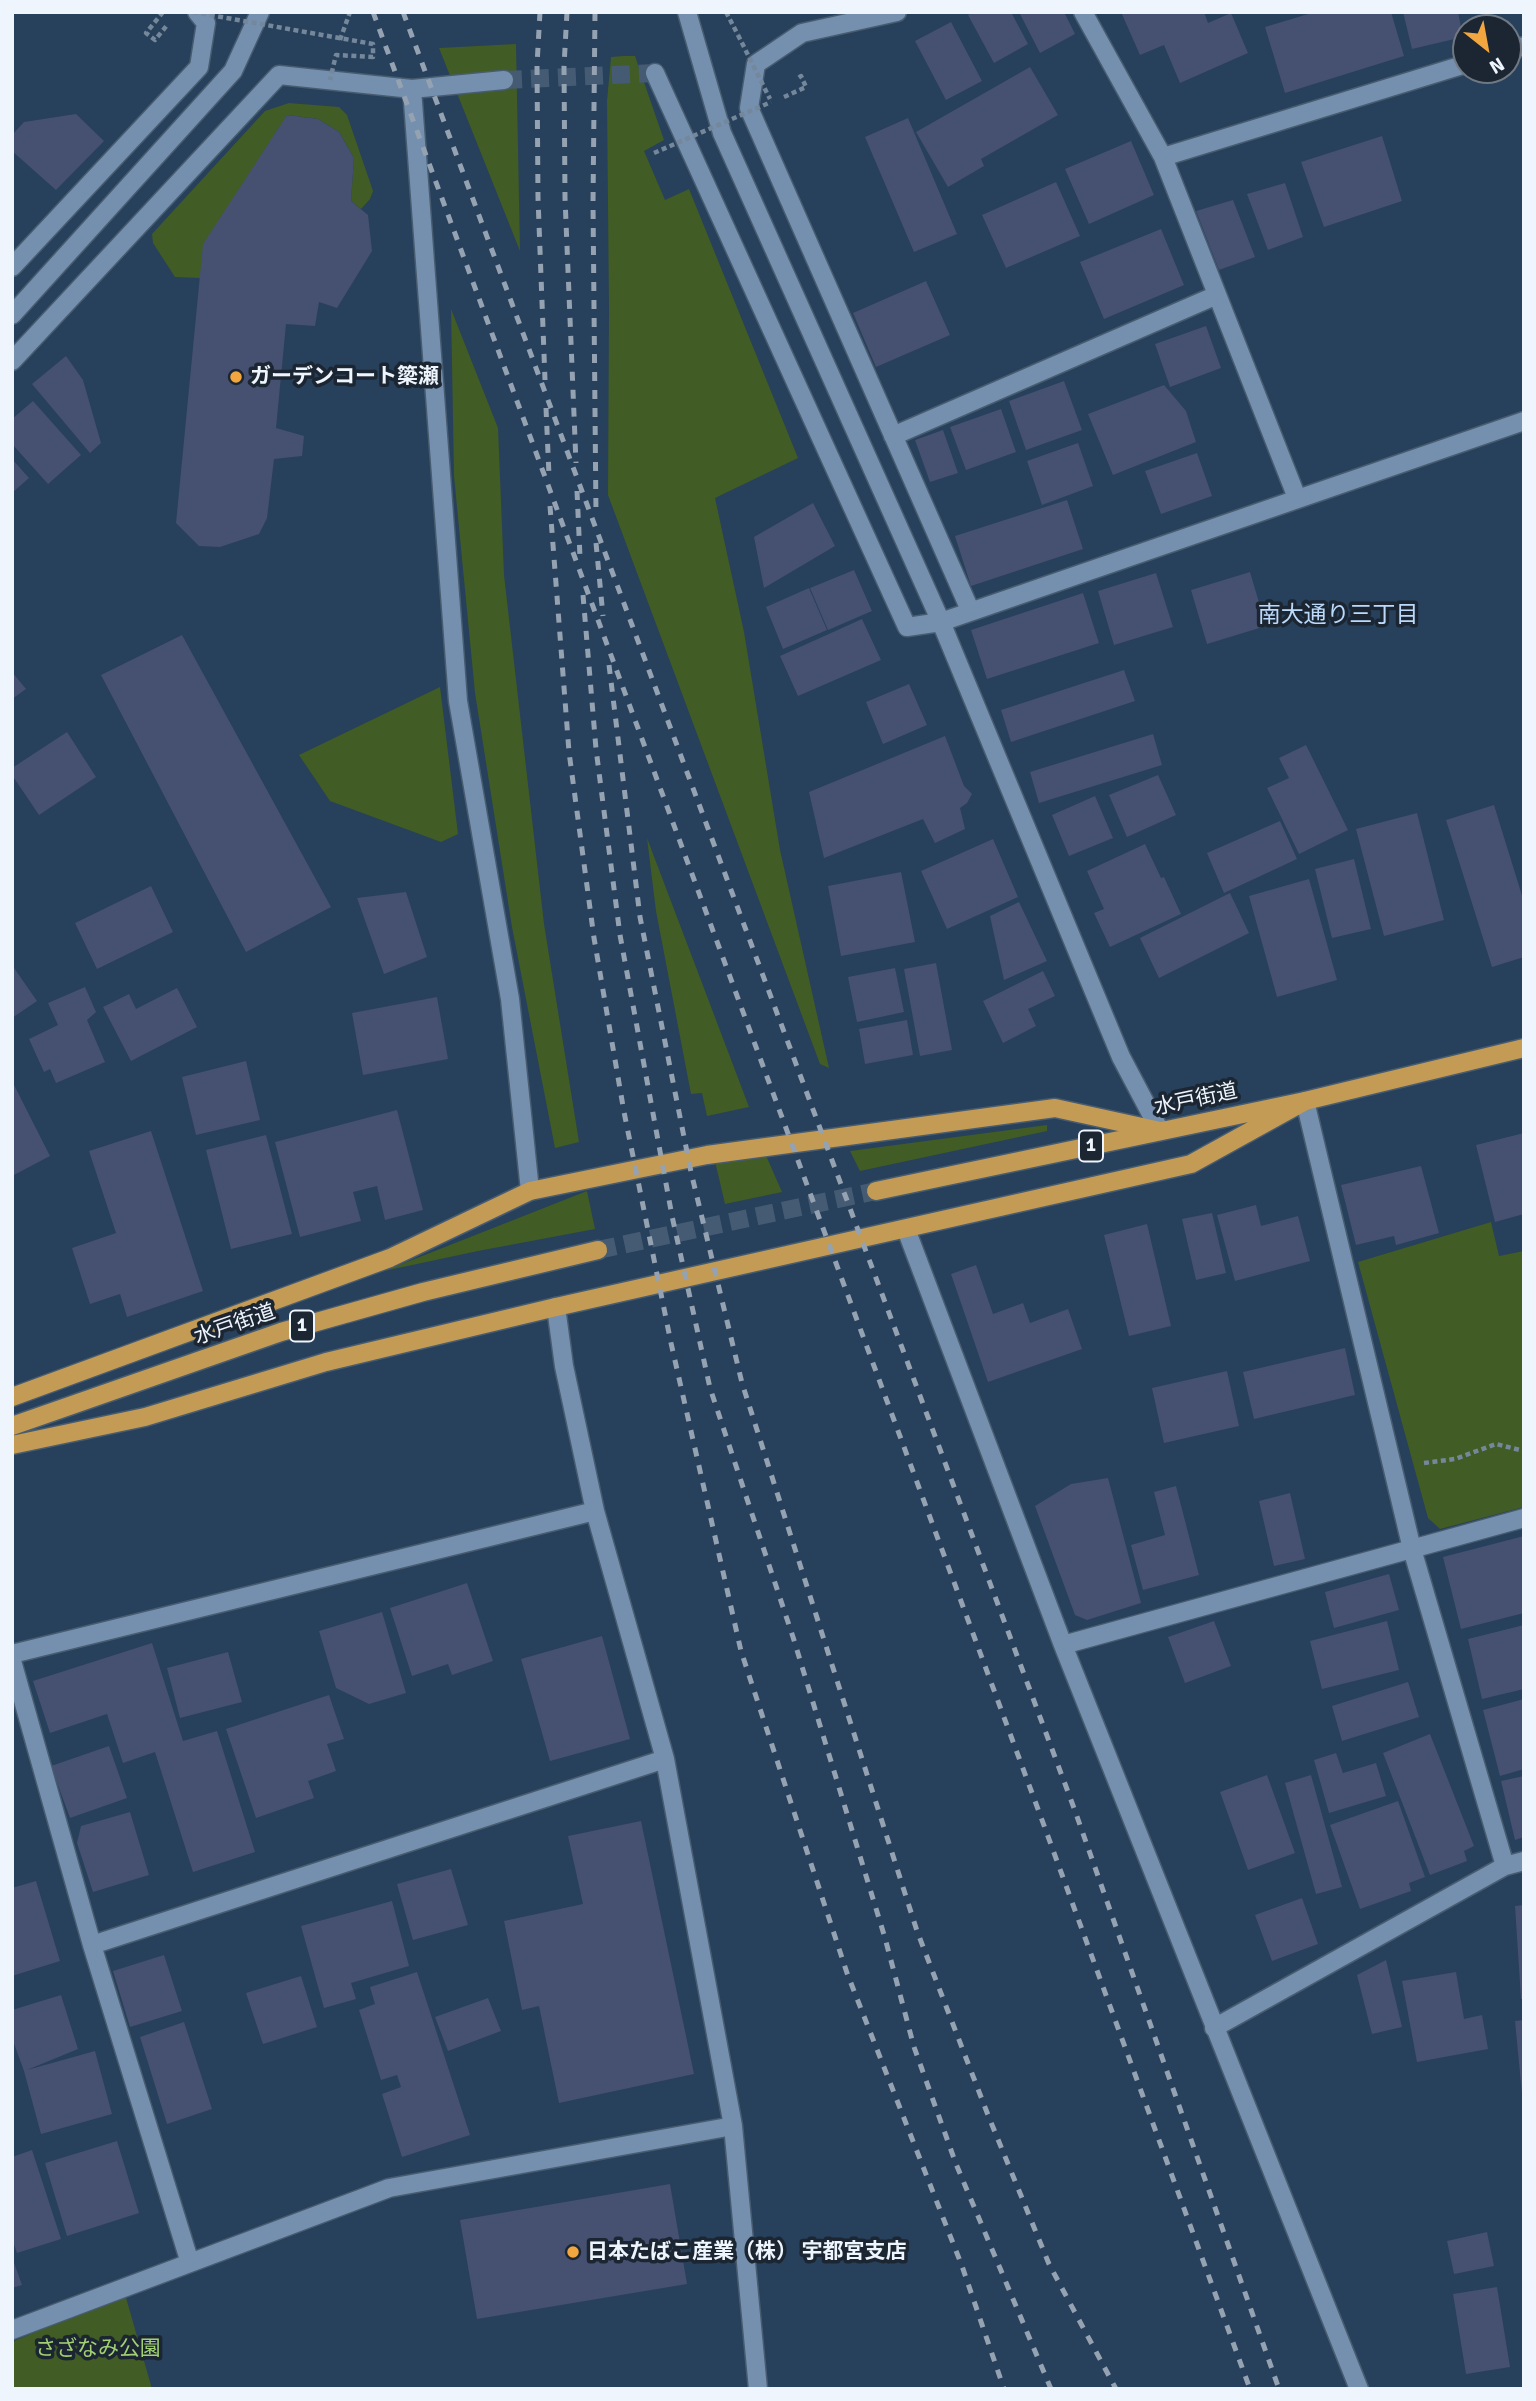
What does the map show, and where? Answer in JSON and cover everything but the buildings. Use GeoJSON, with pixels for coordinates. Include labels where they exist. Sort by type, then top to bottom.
{"type":"FeatureCollection","features":[{"type":"Feature","properties":{"kind":"main road","name":"水戸街道"},"geometry":{"type":"LineString","coordinates":[[876,1191],[1305,1101],[1524,1048]]}},
{"type":"Feature","properties":{"kind":"main road"},"geometry":{"type":"LineString","coordinates":[[12,1445],[145,1417],[326,1362],[556,1307],[1191,1164],[1305,1101]]}},
{"type":"Feature","properties":{"kind":"main road"},"geometry":{"type":"LineString","coordinates":[[12,1397],[390,1258],[530,1191],[707,1155],[1055,1108],[1160,1131]]}},
{"type":"Feature","properties":{"kind":"main road","name":"水戸街道"},"geometry":{"type":"LineString","coordinates":[[12,1426],[281,1332],[423,1292],[598,1250]]}},
{"type":"Feature","properties":{"kind":"street"},"geometry":{"type":"LineString","coordinates":[[12,267],[199,67],[206,23],[195,12]]}},
{"type":"Feature","properties":{"kind":"street"},"geometry":{"type":"LineString","coordinates":[[12,315],[233,71],[260,12]]}},
{"type":"Feature","properties":{"kind":"street"},"geometry":{"type":"LineString","coordinates":[[687,12],[722,133],[941,622],[1121,1057],[1160,1131]]}},
{"type":"Feature","properties":{"kind":"street"},"geometry":{"type":"LineString","coordinates":[[897,12],[802,33],[756,64],[749,108],[970,610]]}},
{"type":"Feature","properties":{"kind":"street"},"geometry":{"type":"LineString","coordinates":[[1083,12],[1163,158],[1297,498]]}},
{"type":"Feature","properties":{"kind":"street"},"geometry":{"type":"LineString","coordinates":[[1163,158],[1452,68]]}},
{"type":"Feature","properties":{"kind":"street"},"geometry":{"type":"LineString","coordinates":[[656,73],[907,627],[941,622],[1524,421]]}},
{"type":"Feature","properties":{"kind":"street"},"geometry":{"type":"LineString","coordinates":[[12,361],[279,75],[412,89],[504,80]]}},
{"type":"Feature","properties":{"kind":"street"},"geometry":{"type":"LineString","coordinates":[[412,89],[458,701],[510,999],[530,1191]]}},
{"type":"Feature","properties":{"kind":"street"},"geometry":{"type":"LineString","coordinates":[[893,436],[1217,295]]}},
{"type":"Feature","properties":{"kind":"street"},"geometry":{"type":"LineString","coordinates":[[1305,1101],[1412,1549],[1505,1866]]}},
{"type":"Feature","properties":{"kind":"street"},"geometry":{"type":"LineString","coordinates":[[906,1229],[1063,1645],[1359,2389]]}},
{"type":"Feature","properties":{"kind":"street"},"geometry":{"type":"LineString","coordinates":[[556,1307],[564,1366],[595,1511],[665,1759],[733,2126],[758,2389]]}},
{"type":"Feature","properties":{"kind":"street"},"geometry":{"type":"LineString","coordinates":[[12,1654],[595,1511]]}},
{"type":"Feature","properties":{"kind":"street"},"geometry":{"type":"LineString","coordinates":[[1063,1645],[1524,1518]]}},
{"type":"Feature","properties":{"kind":"street"},"geometry":{"type":"LineString","coordinates":[[12,1661],[92,1945],[190,2263]]}},
{"type":"Feature","properties":{"kind":"street"},"geometry":{"type":"LineString","coordinates":[[92,1945],[665,1759]]}},
{"type":"Feature","properties":{"kind":"street"},"geometry":{"type":"LineString","coordinates":[[1214,2028],[1505,1866],[1524,1861]]}},
{"type":"Feature","properties":{"kind":"street"},"geometry":{"type":"LineString","coordinates":[[12,2330],[388,2188],[733,2126]]}},
{"type":"Feature","properties":{"kind":"path"},"geometry":{"type":"LineString","coordinates":[[195,12],[373,44],[373,57],[336,55],[330,80]]}},
{"type":"Feature","properties":{"kind":"path"},"geometry":{"type":"LineString","coordinates":[[340,40],[350,12]]}},
{"type":"Feature","properties":{"kind":"path"},"geometry":{"type":"LineString","coordinates":[[654,153],[771,101],[726,12]]}},
{"type":"Feature","properties":{"kind":"path"},"geometry":{"type":"LineString","coordinates":[[1395,1480],[1413,1465],[1455,1459],[1496,1444],[1524,1451]]}},
{"type":"Feature","properties":{"kind":"green space"},"geometry":{"type":"Polygon","coordinates":[[[516,44],[520,251],[439,48],[516,44]]]}},
{"type":"Feature","properties":{"kind":"green space"},"geometry":{"type":"Polygon","coordinates":[[[635,56],[664,140],[644,151],[665,200],[689,189],[798,458],[715,498],[744,632],[780,850],[829,1068],[820,1064],[608,495],[607,101],[611,57],[635,56]]]}},
{"type":"Feature","properties":{"kind":"green space"},"geometry":{"type":"Polygon","coordinates":[[[289,103],[339,107],[347,115],[373,191],[370,199],[361,209],[351,201],[354,158],[339,132],[318,119],[287,115],[200,278],[175,277],[153,243],[152,234],[265,111],[289,103]]]}},
{"type":"Feature","properties":{"kind":"green space"},"geometry":{"type":"Polygon","coordinates":[[[451,309],[498,428],[504,575],[544,924],[579,1142],[555,1148],[512,927],[475,693],[454,476],[451,309]]]}},
{"type":"Feature","properties":{"kind":"green space"},"geometry":{"type":"Polygon","coordinates":[[[440,687],[458,834],[441,842],[330,801],[299,755],[440,687]]]}},
{"type":"Feature","properties":{"kind":"green space"},"geometry":{"type":"Polygon","coordinates":[[[647,838],[749,1107],[707,1116],[702,1093],[691,1094],[656,911],[647,838]]]}},
{"type":"Feature","properties":{"kind":"green space"},"geometry":{"type":"Polygon","coordinates":[[[1047,1125],[1047,1131],[860,1171],[850,1151],[1047,1125]]]}},
{"type":"Feature","properties":{"kind":"green space"},"geometry":{"type":"Polygon","coordinates":[[[764,1151],[782,1192],[725,1204],[714,1157],[764,1151]]]}},
{"type":"Feature","properties":{"kind":"green space"},"geometry":{"type":"Polygon","coordinates":[[[587,1191],[595,1229],[384,1271],[587,1191]]]}},
{"type":"Feature","properties":{"kind":"green space"},"geometry":{"type":"Polygon","coordinates":[[[1491,1222],[1499,1256],[1524,1251],[1524,1507],[1440,1529],[1428,1518],[1358,1262],[1491,1222]]]}},
{"type":"Feature","properties":{"kind":"green space","name":"さざなみ公園"},"geometry":{"type":"Polygon","coordinates":[[[125,2294],[152,2389],[12,2389],[12,2342],[125,2294]]]}},
{"type":"Feature","properties":{"kind":"tunnel"},"geometry":{"type":"LineString","coordinates":[[504,80],[655,73]]}},
{"type":"Feature","properties":{"kind":"tunnel"},"geometry":{"type":"LineString","coordinates":[[598,1250],[876,1191]]}},
{"type":"Feature","properties":{"kind":"railway"},"geometry":{"type":"LineString","coordinates":[[373,12],[1250,2389]]}},
{"type":"Feature","properties":{"kind":"railway"},"geometry":{"type":"LineString","coordinates":[[403,12],[1074,1808],[1279,2389]]}},
{"type":"Feature","properties":{"kind":"railway"},"geometry":{"type":"LineString","coordinates":[[540,12],[537,65],[538,198],[545,380]]}},
{"type":"Feature","properties":{"kind":"railway"},"geometry":{"type":"LineString","coordinates":[[567,12],[564,66],[565,198],[576,463]]}},
{"type":"Feature","properties":{"kind":"railway"},"geometry":{"type":"LineString","coordinates":[[595,12],[593,203],[596,515]]}},
{"type":"Feature","properties":{"kind":"railway"},"geometry":{"type":"LineString","coordinates":[[546,408],[549,475]]}},
{"type":"Feature","properties":{"kind":"railway"},"geometry":{"type":"LineString","coordinates":[[577,491],[580,557]]}},
{"type":"Feature","properties":{"kind":"railway"},"geometry":{"type":"LineString","coordinates":[[550,506],[569,752],[594,938],[624,1112],[671,1343],[741,1651],[847,1973],[962,2266],[1004,2389]]}},
{"type":"Feature","properties":{"kind":"railway"},"geometry":{"type":"LineString","coordinates":[[596,543],[603,616]]}},
{"type":"Feature","properties":{"kind":"railway"},"geometry":{"type":"LineString","coordinates":[[583,595],[596,749],[620,935],[672,1216],[710,1388],[793,1637],[885,1938],[914,2047],[956,2164],[1051,2389]]}},
{"type":"Feature","properties":{"kind":"railway"},"geometry":{"type":"LineString","coordinates":[[609,665],[640,917],[691,1172],[742,1383],[917,1931],[1049,2264],[1116,2389]]}},
{"type":"Feature","properties":{"kind":"place","name":"ガーデンコート簗瀬"},"geometry":{"type":"Point","coordinates":[236,377]}},
{"type":"Feature","properties":{"kind":"place","name":"日本たばこ産業（株） 宇都宮支店"},"geometry":{"type":"Point","coordinates":[573,2252]}},
{"type":"Feature","properties":{"kind":"district","name":"南大通り三丁目"},"geometry":{"type":"Point","coordinates":[1338,616]}}]}
